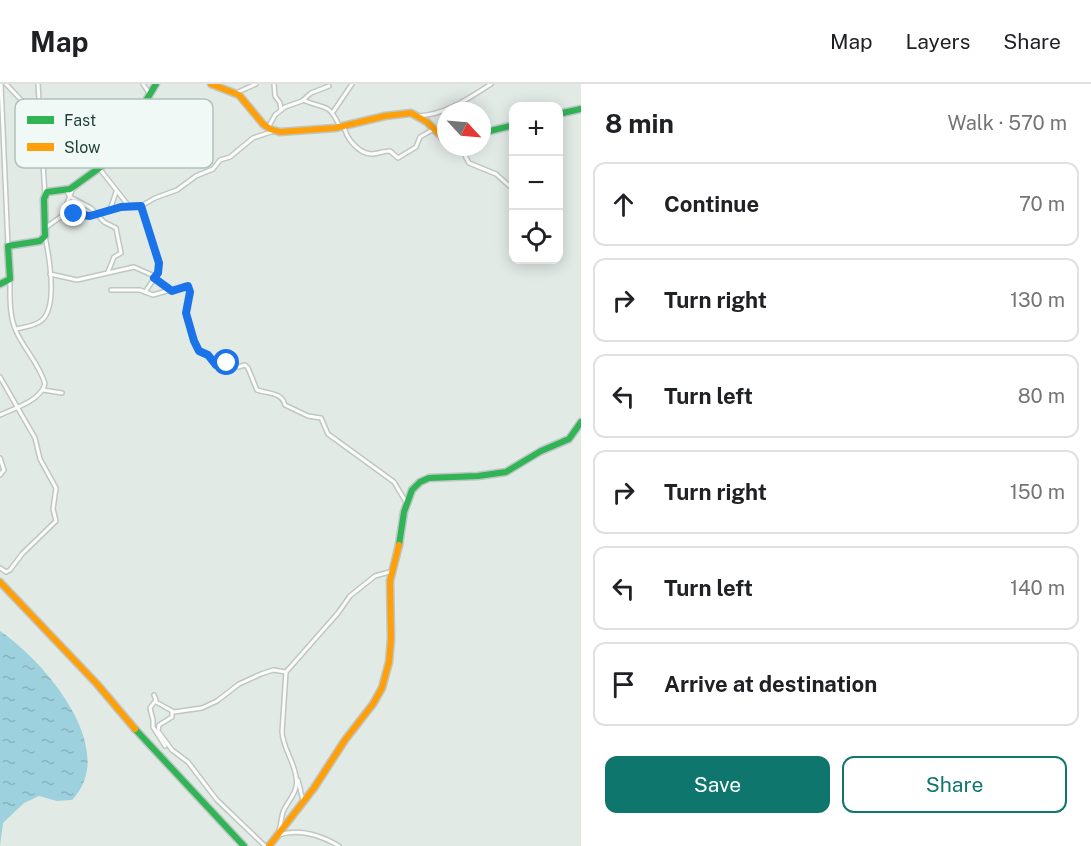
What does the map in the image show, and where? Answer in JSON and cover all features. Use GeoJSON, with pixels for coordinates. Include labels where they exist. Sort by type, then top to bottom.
{"type":"FeatureCollection","features":[{"type":"Feature","properties":{"kind":"main road"},"geometry":{"type":"LineString","coordinates":[[145,99],[156,84]]}},
{"type":"Feature","properties":{"kind":"main road"},"geometry":{"type":"LineString","coordinates":[[211,84],[239,91],[271,129],[288,133],[342,127],[401,113],[418,116],[437,132]]}},
{"type":"Feature","properties":{"kind":"main road"},"geometry":{"type":"LineString","coordinates":[[563,113],[581,109]]}},
{"type":"Feature","properties":{"kind":"main road"},"geometry":{"type":"LineString","coordinates":[[491,131],[509,126]]}},
{"type":"Feature","properties":{"kind":"main road"},"geometry":{"type":"LineString","coordinates":[[0,284],[10,279],[8,246],[40,241],[45,236],[45,195],[51,191],[69,191],[99,168]]}},
{"type":"Feature","properties":{"kind":"main road"},"geometry":{"type":"LineString","coordinates":[[267,846],[303,801],[382,688],[390,656],[389,588],[406,502],[412,490],[420,482],[429,478],[478,476],[511,470],[541,451],[569,439],[581,422]]}},
{"type":"Feature","properties":{"kind":"main road"},"geometry":{"type":"LineString","coordinates":[[0,582],[97,684],[124,717],[244,846]]}},
{"type":"Feature","properties":{"kind":"street"},"geometry":{"type":"LineString","coordinates":[[1,84],[8,246]]}},
{"type":"Feature","properties":{"kind":"street"},"geometry":{"type":"LineString","coordinates":[[6,84],[20,99]]}},
{"type":"Feature","properties":{"kind":"street"},"geometry":{"type":"LineString","coordinates":[[38,84],[39,99]]}},
{"type":"Feature","properties":{"kind":"street"},"geometry":{"type":"LineString","coordinates":[[143,84],[149,93]]}},
{"type":"Feature","properties":{"kind":"street"},"geometry":{"type":"LineString","coordinates":[[239,91],[247,84]]}},
{"type":"Feature","properties":{"kind":"street"},"geometry":{"type":"LineString","coordinates":[[239,91],[256,84]]}},
{"type":"Feature","properties":{"kind":"street"},"geometry":{"type":"LineString","coordinates":[[274,84],[275,96],[280,103],[281,110]]}},
{"type":"Feature","properties":{"kind":"street"},"geometry":{"type":"LineString","coordinates":[[333,112],[351,84]]}},
{"type":"Feature","properties":{"kind":"street"},"geometry":{"type":"LineString","coordinates":[[418,116],[433,115],[444,111],[491,84]]}},
{"type":"Feature","properties":{"kind":"street"},"geometry":{"type":"LineString","coordinates":[[45,228],[62,216],[96,214],[128,205],[141,206],[180,188],[196,176],[213,169],[220,160],[233,154],[253,138],[271,129],[273,118],[281,110],[329,86]]}},
{"type":"Feature","properties":{"kind":"street"},"geometry":{"type":"LineString","coordinates":[[303,100],[323,106],[333,112],[348,138],[364,152],[376,153],[388,150],[398,158],[416,147],[420,137],[434,129]]}},
{"type":"Feature","properties":{"kind":"street"},"geometry":{"type":"LineString","coordinates":[[465,156],[469,163],[496,174],[509,186]]}},
{"type":"Feature","properties":{"kind":"street"},"geometry":{"type":"LineString","coordinates":[[43,168],[45,195]]}},
{"type":"Feature","properties":{"kind":"street"},"geometry":{"type":"LineString","coordinates":[[99,168],[128,205]]}},
{"type":"Feature","properties":{"kind":"street"},"geometry":{"type":"LineString","coordinates":[[62,216],[69,191],[91,208],[106,224],[115,226],[121,249],[120,254],[114,257],[108,272]]}},
{"type":"Feature","properties":{"kind":"street"},"geometry":{"type":"LineString","coordinates":[[110,210],[117,191]]}},
{"type":"Feature","properties":{"kind":"street"},"geometry":{"type":"LineString","coordinates":[[141,206],[159,263],[158,273],[145,292]]}},
{"type":"Feature","properties":{"kind":"street"},"geometry":{"type":"LineString","coordinates":[[15,329],[41,321],[50,307],[50,274],[45,236]]}},
{"type":"Feature","properties":{"kind":"street"},"geometry":{"type":"LineString","coordinates":[[50,274],[77,279],[134,267],[172,291]]}},
{"type":"Feature","properties":{"kind":"street"},"geometry":{"type":"LineString","coordinates":[[0,415],[27,403],[43,390],[45,384],[15,329],[10,310],[10,279]]}},
{"type":"Feature","properties":{"kind":"street"},"geometry":{"type":"LineString","coordinates":[[111,290],[131,289],[153,295],[188,286],[190,292],[186,316],[199,351],[208,355],[219,366],[229,362],[238,367],[245,365],[257,390],[276,394],[283,399],[285,405],[308,416],[321,418],[328,434],[394,482],[406,502]]}},
{"type":"Feature","properties":{"kind":"street"},"geometry":{"type":"LineString","coordinates":[[0,377],[35,438],[40,459],[56,488],[53,512],[56,523],[22,554],[10,570],[6,572],[0,568]]}},
{"type":"Feature","properties":{"kind":"street"},"geometry":{"type":"LineString","coordinates":[[43,390],[62,393]]}},
{"type":"Feature","properties":{"kind":"street"},"geometry":{"type":"LineString","coordinates":[[0,458],[4,470],[0,475]]}},
{"type":"Feature","properties":{"kind":"street"},"geometry":{"type":"LineString","coordinates":[[303,801],[282,739],[286,672],[350,596],[375,576],[393,571]]}},
{"type":"Feature","properties":{"kind":"street"},"geometry":{"type":"LineString","coordinates":[[154,695],[156,702],[172,711],[209,705],[239,684],[267,672],[279,670],[286,672]]}},
{"type":"Feature","properties":{"kind":"street"},"geometry":{"type":"LineString","coordinates":[[156,702],[150,708],[153,727],[162,742],[188,762],[217,800],[267,846]]}},
{"type":"Feature","properties":{"kind":"street"},"geometry":{"type":"LineString","coordinates":[[172,711],[172,717],[160,724],[157,729],[172,750]]}},
{"type":"Feature","properties":{"kind":"street"},"geometry":{"type":"LineString","coordinates":[[297,778],[294,794],[284,809],[278,835],[295,830],[302,831],[339,846]]}},
{"type":"Feature","properties":{"kind":"water"},"geometry":{"type":"Polygon","coordinates":[[[0,631],[36,662],[55,684],[82,732],[87,756],[85,779],[72,800],[57,801],[39,796],[24,803],[3,823],[0,846],[0,631]]]}},
{"type":"Feature","properties":{"kind":"traffic: fast"},"geometry":{"type":"LineString","coordinates":[[147,99],[156,84]]}},
{"type":"Feature","properties":{"kind":"traffic: fast"},"geometry":{"type":"LineString","coordinates":[[563,113],[581,109]]}},
{"type":"Feature","properties":{"kind":"traffic: fast"},"geometry":{"type":"LineString","coordinates":[[491,131],[509,126]]}},
{"type":"Feature","properties":{"kind":"traffic: fast"},"geometry":{"type":"LineString","coordinates":[[0,284],[10,279],[8,246],[40,241],[45,236],[44,199],[47,192],[70,189],[99,168]]}},
{"type":"Feature","properties":{"kind":"traffic: fast"},"geometry":{"type":"LineString","coordinates":[[399,545],[404,512],[412,490],[420,482],[429,478],[478,476],[506,472],[541,451],[569,439],[581,422]]}},
{"type":"Feature","properties":{"kind":"traffic: fast"},"geometry":{"type":"LineString","coordinates":[[135,729],[244,846]]}},
{"type":"Feature","properties":{"kind":"traffic: slow"},"geometry":{"type":"LineString","coordinates":[[211,84],[239,95],[263,124],[280,132],[335,128],[385,116],[411,113],[427,122],[437,132]]}},
{"type":"Feature","properties":{"kind":"traffic: slow"},"geometry":{"type":"LineString","coordinates":[[269,846],[314,788],[382,688],[389,662],[391,639],[390,581],[399,545]]}},
{"type":"Feature","properties":{"kind":"traffic: slow"},"geometry":{"type":"LineString","coordinates":[[0,582],[97,684],[135,729]]}},
{"type":"Feature","properties":{"kind":"route"},"geometry":{"type":"LineString","coordinates":[[74,214],[90,216],[128,205],[130,207],[141,206],[159,263],[158,273],[154,278],[172,291],[188,286],[190,292],[186,313],[197,348],[208,355],[216,365],[227,363]]}}]}
